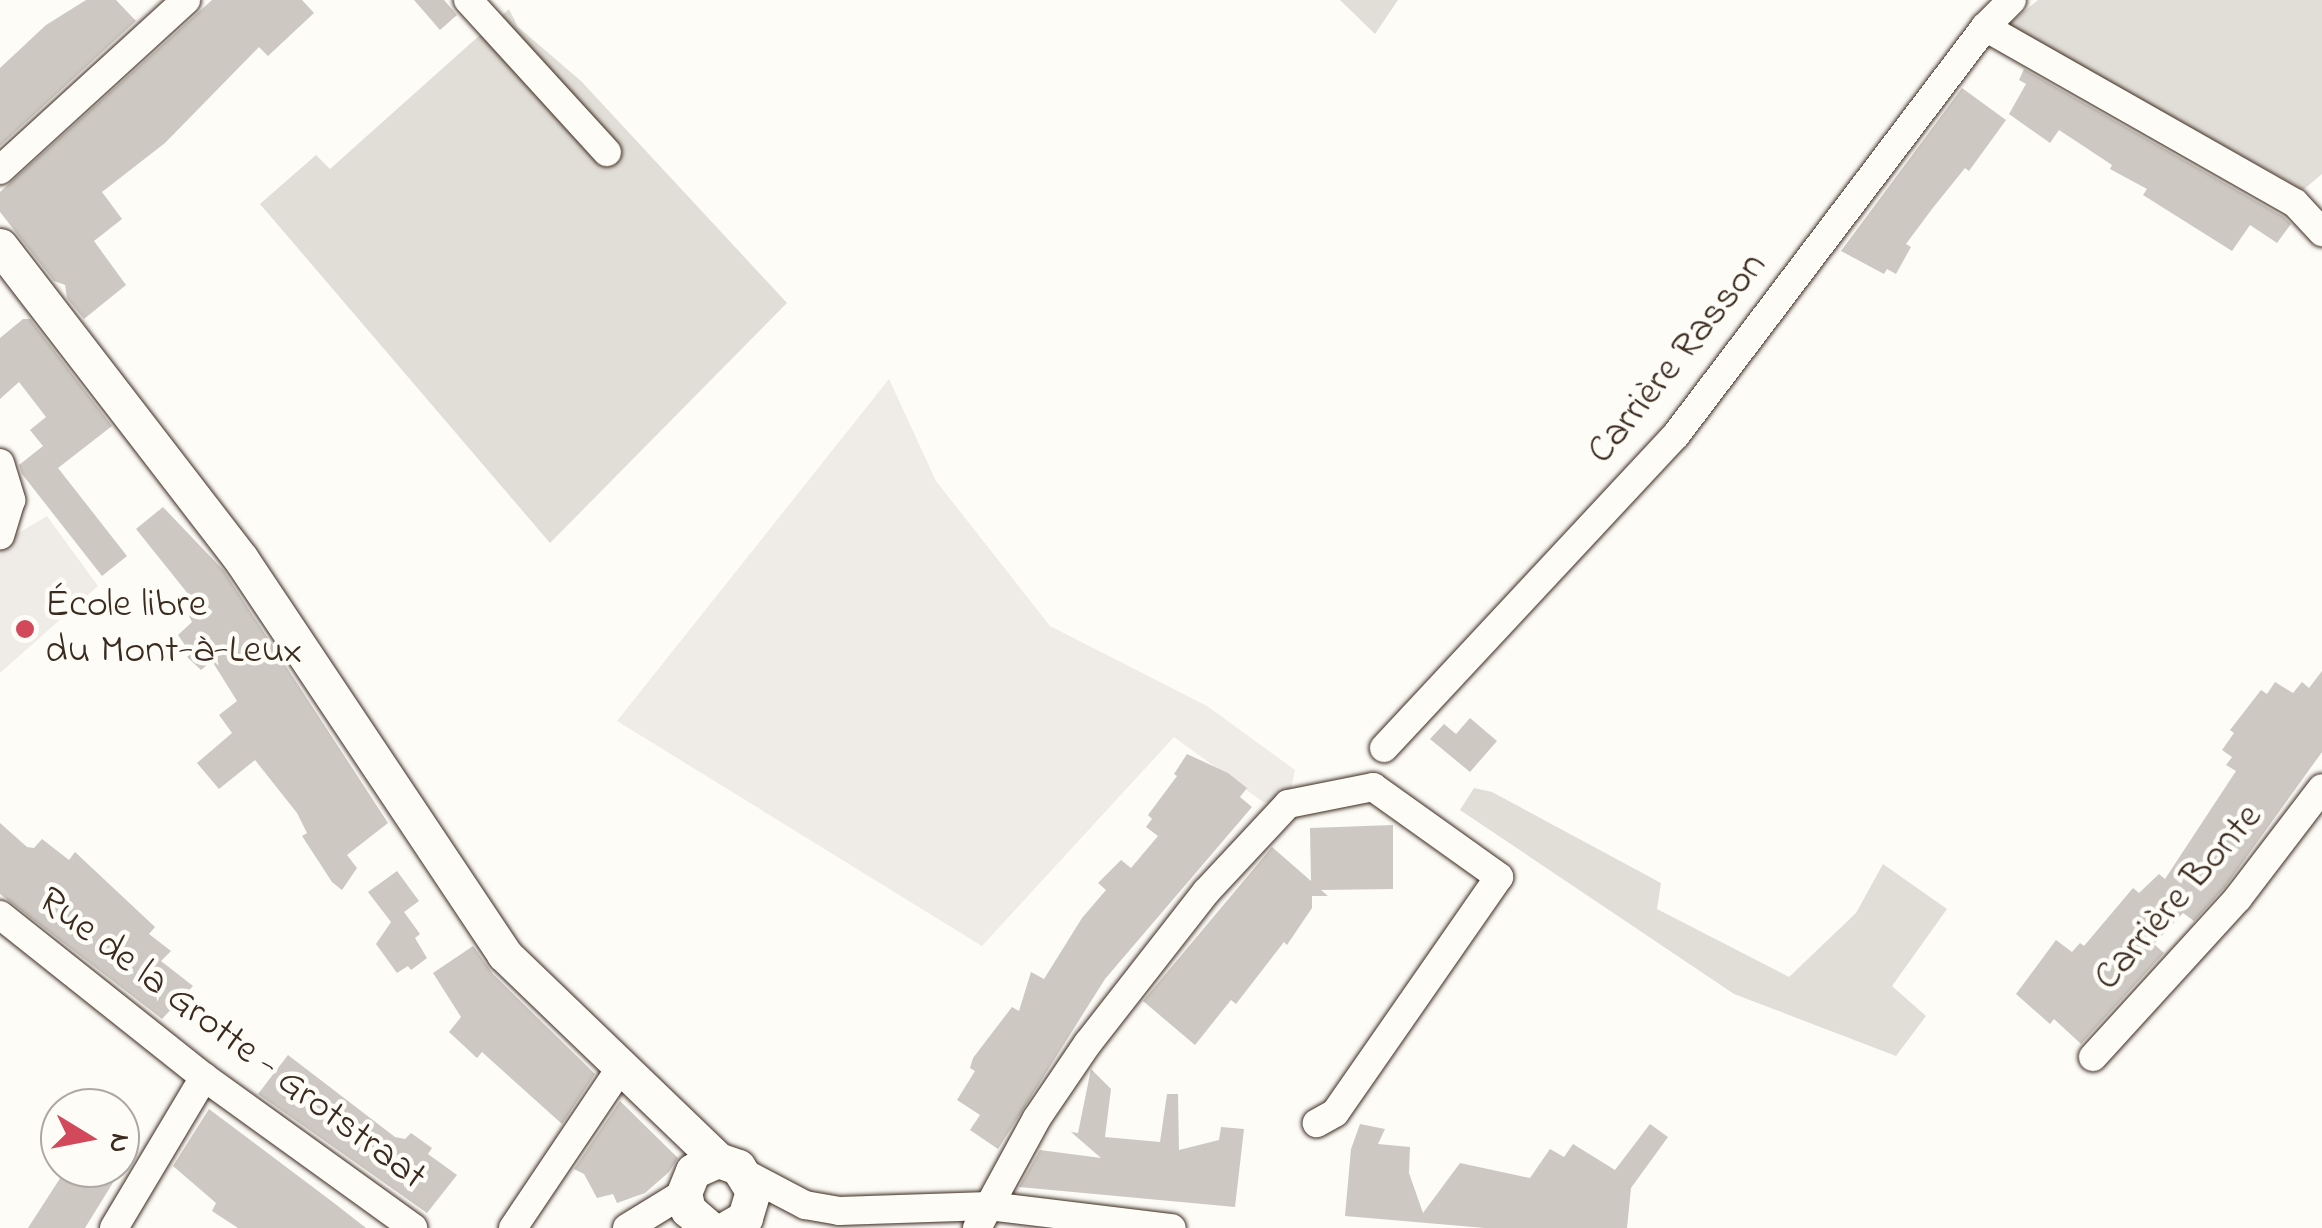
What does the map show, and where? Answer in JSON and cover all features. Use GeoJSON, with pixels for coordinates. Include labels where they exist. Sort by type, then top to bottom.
{"type":"FeatureCollection","features":[{"type":"Feature","properties":{"kind":"main road"},"geometry":{"type":"LineString","coordinates":[[0,246],[240,559],[504,954],[685,1133],[706,1146],[723,1208]]}},
{"type":"Feature","properties":{"kind":"street"},"geometry":{"type":"LineString","coordinates":[[0,170],[186,0]]}},
{"type":"Feature","properties":{"kind":"street"},"geometry":{"type":"LineString","coordinates":[[468,0],[607,152]]}},
{"type":"Feature","properties":{"kind":"street","name":"Carrière Rasson"},"geometry":{"type":"LineString","coordinates":[[1384,748],[1676,435],[1985,27],[2012,0]]}},
{"type":"Feature","properties":{"kind":"street"},"geometry":{"type":"LineString","coordinates":[[1985,27],[2295,203],[2322,232]]}},
{"type":"Feature","properties":{"kind":"street"},"geometry":{"type":"LineString","coordinates":[[0,463],[11,500],[5,531],[0,534]]}},
{"type":"Feature","properties":{"kind":"street"},"geometry":{"type":"LineString","coordinates":[[983,1217],[1037,1118],[1078,1058],[1206,892],[1288,804],[1373,787],[1500,877],[1335,1113],[1317,1124]]}},
{"type":"Feature","properties":{"kind":"street","name":"Carrière Bonte"},"geometry":{"type":"LineString","coordinates":[[2093,1057],[2238,898],[2322,788]]}},
{"type":"Feature","properties":{"kind":"street","name":"Rue de la Grotte - Grotstraat"},"geometry":{"type":"LineString","coordinates":[[0,915],[204,1077],[413,1228]]}},
{"type":"Feature","properties":{"kind":"street"},"geometry":{"type":"LineString","coordinates":[[512,1228],[620,1069]]}},
{"type":"Feature","properties":{"kind":"street"},"geometry":{"type":"LineString","coordinates":[[114,1228],[204,1077]]}},
{"type":"Feature","properties":{"kind":"street"},"geometry":{"type":"LineString","coordinates":[[628,1228],[723,1208],[805,1205],[838,1211],[1172,1228]]}},
{"type":"Feature","properties":{"kind":"shaded area"},"geometry":{"type":"Polygon","coordinates":[[[1340,0],[1398,0],[1375,34],[1340,0]]]}},
{"type":"Feature","properties":{"kind":"shaded area"},"geometry":{"type":"Polygon","coordinates":[[[2038,0],[2322,0],[2322,174],[2303,190],[2008,25],[2038,0]]]}},
{"type":"Feature","properties":{"kind":"shaded area"},"geometry":{"type":"Polygon","coordinates":[[[509,9],[518,27],[581,81],[787,303],[550,543],[260,204],[316,155],[330,169],[509,9]]]}},
{"type":"Feature","properties":{"kind":"shaded area"},"geometry":{"type":"Polygon","coordinates":[[[889,379],[936,481],[1050,626],[1207,706],[1295,770],[1288,804],[1263,802],[1174,737],[982,946],[617,721],[889,379]]]}},
{"type":"Feature","properties":{"kind":"shaded area","name":"École libre du Mont-à-Leux"},"geometry":{"type":"Polygon","coordinates":[[[47,516],[98,586],[0,673],[0,544],[47,516]]]}},
{"type":"Feature","properties":{"kind":"shaded area"},"geometry":{"type":"Polygon","coordinates":[[[1474,788],[1492,792],[1661,883],[1657,909],[1789,977],[1856,913],[1883,864],[1947,909],[1892,986],[1926,1016],[1896,1056],[1734,994],[1460,810],[1474,788]]]}},
{"type":"Feature","properties":{"kind":"building"},"geometry":{"type":"Polygon","coordinates":[[[86,0],[116,0],[136,21],[0,146],[0,68],[46,25],[86,0]]]}},
{"type":"Feature","properties":{"kind":"building"},"geometry":{"type":"Polygon","coordinates":[[[212,0],[302,0],[314,13],[268,56],[259,47],[165,143],[102,192],[122,219],[94,241],[126,285],[84,319],[67,298],[65,285],[54,281],[0,212],[0,192],[212,0]]]}},
{"type":"Feature","properties":{"kind":"building"},"geometry":{"type":"Polygon","coordinates":[[[414,0],[444,0],[457,15],[440,30],[414,0]]]}},
{"type":"Feature","properties":{"kind":"building"},"geometry":{"type":"Polygon","coordinates":[[[2024,69],[2291,224],[2277,243],[2250,225],[2232,251],[2143,195],[2147,189],[2110,169],[2112,165],[2059,130],[2050,143],[2009,114],[2026,84],[2019,80],[2024,69]]]}},
{"type":"Feature","properties":{"kind":"building"},"geometry":{"type":"Polygon","coordinates":[[[1962,88],[2006,120],[1969,171],[1965,168],[1906,244],[1911,247],[1896,274],[1887,269],[1884,274],[1841,251],[1962,88]]]}},
{"type":"Feature","properties":{"kind":"building"},"geometry":{"type":"Polygon","coordinates":[[[23,319],[30,319],[112,426],[58,468],[127,556],[102,576],[19,465],[43,446],[30,430],[46,417],[19,382],[0,399],[0,338],[23,319]]]}},
{"type":"Feature","properties":{"kind":"building"},"geometry":{"type":"Polygon","coordinates":[[[163,507],[224,571],[388,823],[347,855],[357,868],[342,890],[332,882],[302,836],[307,833],[297,813],[255,760],[219,789],[197,763],[232,733],[219,715],[237,701],[212,661],[201,670],[187,657],[191,654],[178,635],[192,622],[189,616],[197,605],[136,529],[163,507]]]}},
{"type":"Feature","properties":{"kind":"building"},"geometry":{"type":"Polygon","coordinates":[[[2322,671],[2322,752],[2225,887],[2194,921],[2183,913],[2154,944],[2164,953],[2081,1044],[2054,1019],[2050,1024],[2016,994],[2056,940],[2072,952],[2080,943],[2084,946],[2133,888],[2139,893],[2159,874],[2165,879],[2236,771],[2226,765],[2232,757],[2222,750],[2234,733],[2230,730],[2261,690],[2267,694],[2275,682],[2293,693],[2302,682],[2309,688],[2322,671]]]}},
{"type":"Feature","properties":{"kind":"building"},"geometry":{"type":"Polygon","coordinates":[[[1470,718],[1497,741],[1470,772],[1430,739],[1444,724],[1456,734],[1470,718]]]}},
{"type":"Feature","properties":{"kind":"building"},"geometry":{"type":"Polygon","coordinates":[[[1187,754],[1228,773],[1247,788],[1240,797],[1252,807],[1105,979],[998,1149],[970,1130],[980,1115],[957,1100],[975,1071],[970,1068],[973,1058],[1012,1007],[1019,1011],[1031,972],[1044,979],[1082,918],[1106,890],[1098,883],[1121,860],[1131,868],[1158,836],[1146,827],[1152,819],[1148,815],[1177,776],[1174,774],[1187,754]]]}},
{"type":"Feature","properties":{"kind":"building"},"geometry":{"type":"Polygon","coordinates":[[[0,823],[27,847],[34,848],[42,839],[69,860],[75,852],[155,927],[149,934],[171,951],[161,961],[193,986],[162,1019],[0,894],[0,823]]]}},
{"type":"Feature","properties":{"kind":"building"},"geometry":{"type":"Polygon","coordinates":[[[1393,825],[1393,889],[1321,890],[1328,896],[1312,896],[1312,908],[1287,945],[1284,942],[1236,1004],[1231,1000],[1195,1045],[1143,1001],[1272,847],[1311,881],[1310,828],[1393,825]]]}},
{"type":"Feature","properties":{"kind":"building"},"geometry":{"type":"Polygon","coordinates":[[[397,871],[419,901],[404,912],[420,934],[415,938],[427,958],[411,970],[408,966],[397,973],[376,944],[391,922],[368,892],[397,871]]]}},
{"type":"Feature","properties":{"kind":"building"},"geometry":{"type":"Polygon","coordinates":[[[473,946],[493,974],[595,1074],[562,1124],[482,1052],[477,1058],[449,1032],[461,1017],[433,973],[473,946]]]}},
{"type":"Feature","properties":{"kind":"building"},"geometry":{"type":"Polygon","coordinates":[[[288,1055],[395,1137],[405,1139],[411,1133],[432,1148],[428,1154],[457,1175],[427,1213],[258,1094],[288,1055]]]}},
{"type":"Feature","properties":{"kind":"building"},"geometry":{"type":"Polygon","coordinates":[[[1091,1069],[1111,1089],[1105,1137],[1160,1142],[1167,1094],[1178,1094],[1179,1150],[1219,1140],[1221,1127],[1244,1129],[1235,1207],[1019,1187],[1040,1150],[1101,1158],[1071,1132],[1078,1133],[1091,1069]]]}},
{"type":"Feature","properties":{"kind":"building"},"geometry":{"type":"Polygon","coordinates":[[[620,1101],[678,1158],[669,1172],[645,1193],[617,1203],[613,1194],[597,1198],[584,1174],[574,1169],[620,1101]]]}},
{"type":"Feature","properties":{"kind":"building"},"geometry":{"type":"Polygon","coordinates":[[[209,1109],[366,1228],[238,1228],[212,1211],[216,1203],[173,1166],[209,1109]]]}},
{"type":"Feature","properties":{"kind":"building"},"geometry":{"type":"Polygon","coordinates":[[[1360,1124],[1385,1129],[1378,1144],[1410,1147],[1409,1173],[1423,1213],[1460,1163],[1530,1178],[1550,1149],[1564,1157],[1573,1144],[1615,1170],[1650,1124],[1668,1137],[1631,1188],[1627,1228],[1485,1228],[1345,1216],[1351,1149],[1360,1124]]]}},
{"type":"Feature","properties":{"kind":"building"},"geometry":{"type":"Polygon","coordinates":[[[54,1188],[110,1188],[85,1228],[28,1228],[54,1188]]]}},
{"type":"Feature","properties":{"kind":"place","name":"École libre du Mont-à-Leux"},"geometry":{"type":"Point","coordinates":[25,629]}}]}
